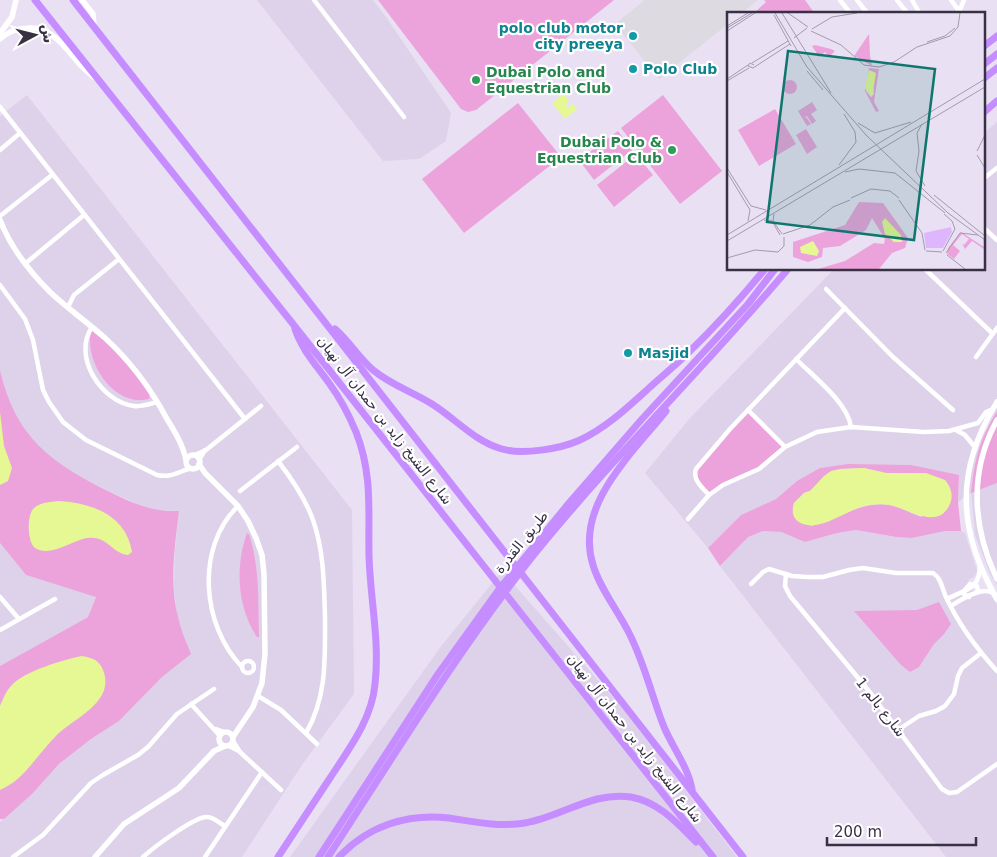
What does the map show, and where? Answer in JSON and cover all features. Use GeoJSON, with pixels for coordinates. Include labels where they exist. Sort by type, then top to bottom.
{"type":"FeatureCollection","features":[{"type":"Feature","properties":{"kind":"main road","name":"شارع الشيخ زايد بن حمدان آل نهيان"},"geometry":{"type":"LineString","coordinates":[[35,0],[293,324],[712,857]]}},
{"type":"Feature","properties":{"kind":"main road","name":"شارع الشيخ زايد بن حمدان آل نهيان"},"geometry":{"type":"LineString","coordinates":[[73,0],[743,857]]}},
{"type":"Feature","properties":{"kind":"main road"},"geometry":{"type":"LineString","coordinates":[[984,46],[997,36]]}},
{"type":"Feature","properties":{"kind":"main road"},"geometry":{"type":"LineString","coordinates":[[984,64],[997,54]]}},
{"type":"Feature","properties":{"kind":"main road"},"geometry":{"type":"LineString","coordinates":[[984,78],[997,68]]}},
{"type":"Feature","properties":{"kind":"main road"},"geometry":{"type":"LineString","coordinates":[[984,112],[997,101]]}},
{"type":"Feature","properties":{"kind":"main road"},"geometry":{"type":"LineString","coordinates":[[321,318],[337,331],[377,373],[394,385],[441,410],[479,439],[508,450],[542,450],[564,446],[581,440],[600,429],[694,347],[765,270]]}},
{"type":"Feature","properties":{"kind":"main road","name":"طريق القدرة"},"geometry":{"type":"LineString","coordinates":[[319,857],[500,588],[572,505],[642,419],[748,304],[774,270]]}},
{"type":"Feature","properties":{"kind":"main road","name":"طريق القدرة"},"geometry":{"type":"LineString","coordinates":[[572,505],[712,357],[788,270]]}},
{"type":"Feature","properties":{"kind":"main road"},"geometry":{"type":"LineString","coordinates":[[278,857],[361,728],[372,699],[376,676],[375,630],[369,554],[370,492],[363,453],[356,431],[344,408],[330,384],[304,349],[293,324]]}},
{"type":"Feature","properties":{"kind":"main road"},"geometry":{"type":"LineString","coordinates":[[680,390],[609,482],[596,511],[589,542],[595,571],[625,624],[637,650],[661,720],[686,771],[692,792]]}},
{"type":"Feature","properties":{"kind":"main road","name":"طريق القدرة"},"geometry":{"type":"LineString","coordinates":[[328,857],[440,676]]}},
{"type":"Feature","properties":{"kind":"main road"},"geometry":{"type":"LineString","coordinates":[[338,857],[372,830],[381,825],[401,820],[430,817],[485,824],[516,824],[547,818],[593,799],[615,796],[637,799],[664,812],[712,857]]}},
{"type":"Feature","properties":{"kind":"street"},"geometry":{"type":"LineString","coordinates":[[0,33],[12,17],[16,0]]}},
{"type":"Feature","properties":{"kind":"street"},"geometry":{"type":"LineString","coordinates":[[82,0],[93,14],[94,27]]}},
{"type":"Feature","properties":{"kind":"street"},"geometry":{"type":"LineString","coordinates":[[314,0],[404,117]]}},
{"type":"Feature","properties":{"kind":"street"},"geometry":{"type":"LineString","coordinates":[[840,0],[849,12]]}},
{"type":"Feature","properties":{"kind":"street"},"geometry":{"type":"LineString","coordinates":[[857,0],[866,12]]}},
{"type":"Feature","properties":{"kind":"street"},"geometry":{"type":"LineString","coordinates":[[897,0],[906,12]]}},
{"type":"Feature","properties":{"kind":"street"},"geometry":{"type":"LineString","coordinates":[[912,0],[919,12]]}},
{"type":"Feature","properties":{"kind":"street"},"geometry":{"type":"LineString","coordinates":[[951,0],[959,12]]}},
{"type":"Feature","properties":{"kind":"street"},"geometry":{"type":"LineString","coordinates":[[959,12],[964,0]]}},
{"type":"Feature","properties":{"kind":"street"},"geometry":{"type":"LineString","coordinates":[[0,39],[10,32],[19,29],[33,28],[45,31],[59,40],[84,70],[99,81]]}},
{"type":"Feature","properties":{"kind":"street"},"geometry":{"type":"LineString","coordinates":[[0,107],[245,419]]}},
{"type":"Feature","properties":{"kind":"street"},"geometry":{"type":"LineString","coordinates":[[0,150],[20,133]]}},
{"type":"Feature","properties":{"kind":"street"},"geometry":{"type":"LineString","coordinates":[[984,178],[997,168]]}},
{"type":"Feature","properties":{"kind":"street"},"geometry":{"type":"LineString","coordinates":[[0,216],[52,175]]}},
{"type":"Feature","properties":{"kind":"street"},"geometry":{"type":"LineString","coordinates":[[26,263],[84,215]]}},
{"type":"Feature","properties":{"kind":"street"},"geometry":{"type":"LineString","coordinates":[[0,220],[8,238],[49,291],[92,327],[133,368],[157,402],[193,462],[238,506],[256,538],[262,555],[265,669],[258,696],[240,725],[179,788],[124,824],[94,857]]}},
{"type":"Feature","properties":{"kind":"street"},"geometry":{"type":"LineString","coordinates":[[984,227],[997,240]]}},
{"type":"Feature","properties":{"kind":"street"},"geometry":{"type":"LineString","coordinates":[[68,307],[74,295],[119,259]]}},
{"type":"Feature","properties":{"kind":"street"},"geometry":{"type":"LineString","coordinates":[[926,270],[993,334]]}},
{"type":"Feature","properties":{"kind":"street"},"geometry":{"type":"LineString","coordinates":[[0,284],[25,319],[33,340],[43,390],[63,422],[86,440],[150,472],[168,476],[183,471],[261,406]]}},
{"type":"Feature","properties":{"kind":"street"},"geometry":{"type":"LineString","coordinates":[[826,289],[893,357],[953,410]]}},
{"type":"Feature","properties":{"kind":"street"},"geometry":{"type":"LineString","coordinates":[[709,495],[695,479],[695,472],[748,410],[845,308]]}},
{"type":"Feature","properties":{"kind":"street"},"geometry":{"type":"LineString","coordinates":[[92,327],[86,340],[85,351],[90,368],[102,388],[114,398],[127,404],[140,406],[157,402]]}},
{"type":"Feature","properties":{"kind":"street"},"geometry":{"type":"LineString","coordinates":[[976,357],[997,328]]}},
{"type":"Feature","properties":{"kind":"street"},"geometry":{"type":"LineString","coordinates":[[796,359],[840,403],[848,414],[851,427]]}},
{"type":"Feature","properties":{"kind":"street"},"geometry":{"type":"LineString","coordinates":[[997,402],[974,446],[968,471],[966,499],[970,532],[980,564],[997,599]]}},
{"type":"Feature","properties":{"kind":"street"},"geometry":{"type":"LineString","coordinates":[[688,519],[709,495],[732,480],[760,469],[785,447],[816,432],[851,427],[924,432],[956,430],[978,423],[988,410],[993,408]]}},
{"type":"Feature","properties":{"kind":"street"},"geometry":{"type":"LineString","coordinates":[[748,410],[785,447]]}},
{"type":"Feature","properties":{"kind":"street"},"geometry":{"type":"LineString","coordinates":[[997,420],[986,444],[978,475],[977,510],[982,539],[989,562],[997,579]]}},
{"type":"Feature","properties":{"kind":"street"},"geometry":{"type":"LineString","coordinates":[[956,430],[965,435],[974,446]]}},
{"type":"Feature","properties":{"kind":"street"},"geometry":{"type":"LineString","coordinates":[[240,491],[297,447]]}},
{"type":"Feature","properties":{"kind":"street"},"geometry":{"type":"LineString","coordinates":[[278,461],[299,490],[313,520],[321,553],[323,571],[324,677],[318,708],[306,733]]}},
{"type":"Feature","properties":{"kind":"street"},"geometry":{"type":"LineString","coordinates":[[966,499],[975,537],[982,539]]}},
{"type":"Feature","properties":{"kind":"street"},"geometry":{"type":"LineString","coordinates":[[238,506],[227,518],[216,538],[210,560],[209,586],[212,611],[218,632],[228,651],[242,667]]}},
{"type":"Feature","properties":{"kind":"street"},"geometry":{"type":"LineString","coordinates":[[947,599],[974,584],[979,577],[980,564]]}},
{"type":"Feature","properties":{"kind":"street"},"geometry":{"type":"LineString","coordinates":[[751,584],[766,570],[800,577],[815,577],[863,568],[896,573],[930,572],[939,578],[951,606],[981,653],[997,671]]}},
{"type":"Feature","properties":{"kind":"street","name":"شارع بالم 1"},"geometry":{"type":"LineString","coordinates":[[786,574],[785,586],[788,593],[843,659],[940,786],[949,793],[960,790],[997,764]]}},
{"type":"Feature","properties":{"kind":"street"},"geometry":{"type":"LineString","coordinates":[[974,584],[978,587],[978,592]]}},
{"type":"Feature","properties":{"kind":"street"},"geometry":{"type":"LineString","coordinates":[[965,589],[964,594],[969,597]]}},
{"type":"Feature","properties":{"kind":"street"},"geometry":{"type":"LineString","coordinates":[[951,606],[978,592],[987,590],[993,593]]}},
{"type":"Feature","properties":{"kind":"street"},"geometry":{"type":"LineString","coordinates":[[0,597],[19,619]]}},
{"type":"Feature","properties":{"kind":"street"},"geometry":{"type":"LineString","coordinates":[[0,630],[55,599]]}},
{"type":"Feature","properties":{"kind":"street"},"geometry":{"type":"LineString","coordinates":[[898,730],[919,716],[945,706],[954,694],[962,668],[981,653]]}},
{"type":"Feature","properties":{"kind":"street"},"geometry":{"type":"LineString","coordinates":[[13,857],[43,835],[92,783],[148,747],[177,714],[214,688]]}},
{"type":"Feature","properties":{"kind":"street"},"geometry":{"type":"LineString","coordinates":[[258,696],[281,710],[316,744]]}},
{"type":"Feature","properties":{"kind":"street"},"geometry":{"type":"LineString","coordinates":[[191,704],[281,790]]}},
{"type":"Feature","properties":{"kind":"street"},"geometry":{"type":"LineString","coordinates":[[205,857],[262,772]]}},
{"type":"Feature","properties":{"kind":"street"},"geometry":{"type":"LineString","coordinates":[[143,857],[159,843],[201,817],[211,817],[225,826]]}},
{"type":"Feature","properties":{"kind":"shaded area"},"geometry":{"type":"Polygon","coordinates":[[[257,0],[373,0],[451,113],[446,141],[419,159],[383,161],[257,0]]]}},
{"type":"Feature","properties":{"kind":"shaded area","name":"Dubai Polo and Equestrian Club"},"geometry":{"type":"Polygon","coordinates":[[[378,0],[614,0],[476,110],[468,112],[461,109],[378,0]]]}},
{"type":"Feature","properties":{"kind":"shaded area"},"geometry":{"type":"Polygon","coordinates":[[[645,0],[758,0],[743,12],[727,12],[727,25],[659,79],[615,24],[645,0]]]}},
{"type":"Feature","properties":{"kind":"shaded area"},"geometry":{"type":"Polygon","coordinates":[[[764,0],[805,0],[814,12],[755,12],[766,2],[764,0]]]}},
{"type":"Feature","properties":{"kind":"shaded area"},"geometry":{"type":"Polygon","coordinates":[[[563,94],[569,101],[566,104],[568,108],[573,104],[577,109],[565,119],[552,103],[563,94]]]}},
{"type":"Feature","properties":{"kind":"shaded area"},"geometry":{"type":"Polygon","coordinates":[[[27,95],[352,510],[354,694],[302,765],[242,857],[0,857],[0,822],[32,794],[59,764],[91,739],[119,721],[162,677],[190,654],[177,616],[174,588],[179,511],[150,510],[83,479],[63,467],[40,448],[27,432],[14,412],[4,387],[0,370],[0,116],[27,95]]]}},
{"type":"Feature","properties":{"kind":"shaded area","name":"Dubai Polo & Equestrian Club"},"geometry":{"type":"Polygon","coordinates":[[[663,95],[722,171],[680,204],[621,128],[663,95]]]}},
{"type":"Feature","properties":{"kind":"shaded area"},"geometry":{"type":"Polygon","coordinates":[[[518,103],[561,157],[464,233],[422,179],[518,103]]]}},
{"type":"Feature","properties":{"kind":"shaded area"},"geometry":{"type":"Polygon","coordinates":[[[997,122],[997,410],[986,428],[972,492],[997,483],[997,585],[991,576],[975,535],[971,493],[958,502],[959,475],[797,481],[776,499],[741,515],[708,548],[645,473],[690,418],[833,270],[984,270],[984,133],[997,122]]]}},
{"type":"Feature","properties":{"kind":"shaded area"},"geometry":{"type":"Polygon","coordinates":[[[618,131],[632,150],[594,180],[579,160],[618,131]]]}},
{"type":"Feature","properties":{"kind":"shaded area"},"geometry":{"type":"Polygon","coordinates":[[[636,154],[653,175],[614,207],[597,185],[636,154]]]}},
{"type":"Feature","properties":{"kind":"shaded area"},"geometry":{"type":"Polygon","coordinates":[[[95,330],[121,356],[150,393],[149,399],[136,400],[124,397],[113,390],[104,380],[92,356],[91,331],[95,330]]]}},
{"type":"Feature","properties":{"kind":"shaded area"},"geometry":{"type":"Polygon","coordinates":[[[0,370],[15,413],[26,431],[54,459],[70,471],[135,504],[151,509],[179,511],[173,577],[175,604],[179,622],[191,654],[162,677],[119,721],[91,739],[59,764],[32,794],[4,819],[0,819],[0,666],[88,617],[96,597],[26,575],[0,543],[0,370]]]}},
{"type":"Feature","properties":{"kind":"shaded area"},"geometry":{"type":"Polygon","coordinates":[[[997,411],[997,483],[971,493],[979,450],[986,431],[997,411]]]}},
{"type":"Feature","properties":{"kind":"shaded area"},"geometry":{"type":"Polygon","coordinates":[[[0,412],[4,446],[12,468],[8,481],[0,485],[0,412]]]}},
{"type":"Feature","properties":{"kind":"shaded area"},"geometry":{"type":"Polygon","coordinates":[[[747,412],[783,448],[763,465],[710,494],[698,480],[696,471],[747,412]]]}},
{"type":"Feature","properties":{"kind":"shaded area"},"geometry":{"type":"Polygon","coordinates":[[[848,464],[911,465],[959,475],[958,502],[961,531],[945,531],[912,538],[856,530],[805,542],[781,532],[763,531],[748,537],[720,566],[708,548],[741,515],[776,499],[797,481],[820,468],[848,464]],[[864,468],[840,469],[810,491],[804,493],[794,503],[793,514],[811,526],[861,507],[882,504],[897,507],[922,517],[926,473],[886,473],[864,468]]]}},
{"type":"Feature","properties":{"kind":"shaded area"},"geometry":{"type":"Polygon","coordinates":[[[864,468],[886,473],[926,473],[945,480],[951,490],[951,501],[946,510],[940,515],[933,517],[916,514],[891,505],[880,504],[861,507],[819,524],[803,524],[797,521],[793,513],[794,503],[804,493],[810,491],[824,476],[831,471],[840,469],[864,468]]]}},
{"type":"Feature","properties":{"kind":"shaded area"},"geometry":{"type":"Polygon","coordinates":[[[59,501],[95,508],[106,513],[123,529],[132,552],[128,555],[122,554],[100,539],[94,538],[81,539],[54,550],[41,551],[35,548],[29,535],[31,512],[38,505],[59,501]]]}},
{"type":"Feature","properties":{"kind":"shaded area"},"geometry":{"type":"Polygon","coordinates":[[[856,530],[912,538],[945,531],[961,531],[965,533],[977,571],[975,576],[968,580],[974,593],[986,588],[997,605],[997,857],[946,857],[720,566],[748,536],[763,531],[781,532],[805,542],[856,530]]]}},
{"type":"Feature","properties":{"kind":"shaded area"},"geometry":{"type":"Polygon","coordinates":[[[247,533],[253,547],[257,572],[259,637],[257,637],[250,625],[245,613],[240,586],[241,559],[247,533]]]}},
{"type":"Feature","properties":{"kind":"shaded area"},"geometry":{"type":"Polygon","coordinates":[[[0,543],[26,575],[96,596],[88,617],[0,666],[0,543]]]}},
{"type":"Feature","properties":{"kind":"shaded area"},"geometry":{"type":"Polygon","coordinates":[[[502,571],[619,704],[737,857],[290,857],[442,645],[502,571]]]}},
{"type":"Feature","properties":{"kind":"shaded area"},"geometry":{"type":"Polygon","coordinates":[[[939,602],[951,624],[934,644],[919,667],[910,672],[901,665],[854,611],[917,610],[939,602]]]}},
{"type":"Feature","properties":{"kind":"shaded area"},"geometry":{"type":"Polygon","coordinates":[[[82,656],[95,660],[100,664],[105,682],[104,692],[91,709],[48,744],[23,774],[9,786],[0,790],[0,706],[8,690],[17,681],[34,671],[82,656]]]}},
{"type":"Feature","properties":{"kind":"place","name":"polo club motor city preeya"},"geometry":{"type":"Point","coordinates":[633,36]}},
{"type":"Feature","properties":{"kind":"place","name":"Polo Club"},"geometry":{"type":"Point","coordinates":[633,69]}},
{"type":"Feature","properties":{"kind":"place","name":"Dubai Polo and Equestrian Club"},"geometry":{"type":"Point","coordinates":[476,80]}},
{"type":"Feature","properties":{"kind":"place","name":"Dubai Polo & Equestrian Club"},"geometry":{"type":"Point","coordinates":[672,150]}},
{"type":"Feature","properties":{"kind":"place","name":"Masjid"},"geometry":{"type":"Point","coordinates":[628,353]}}]}
